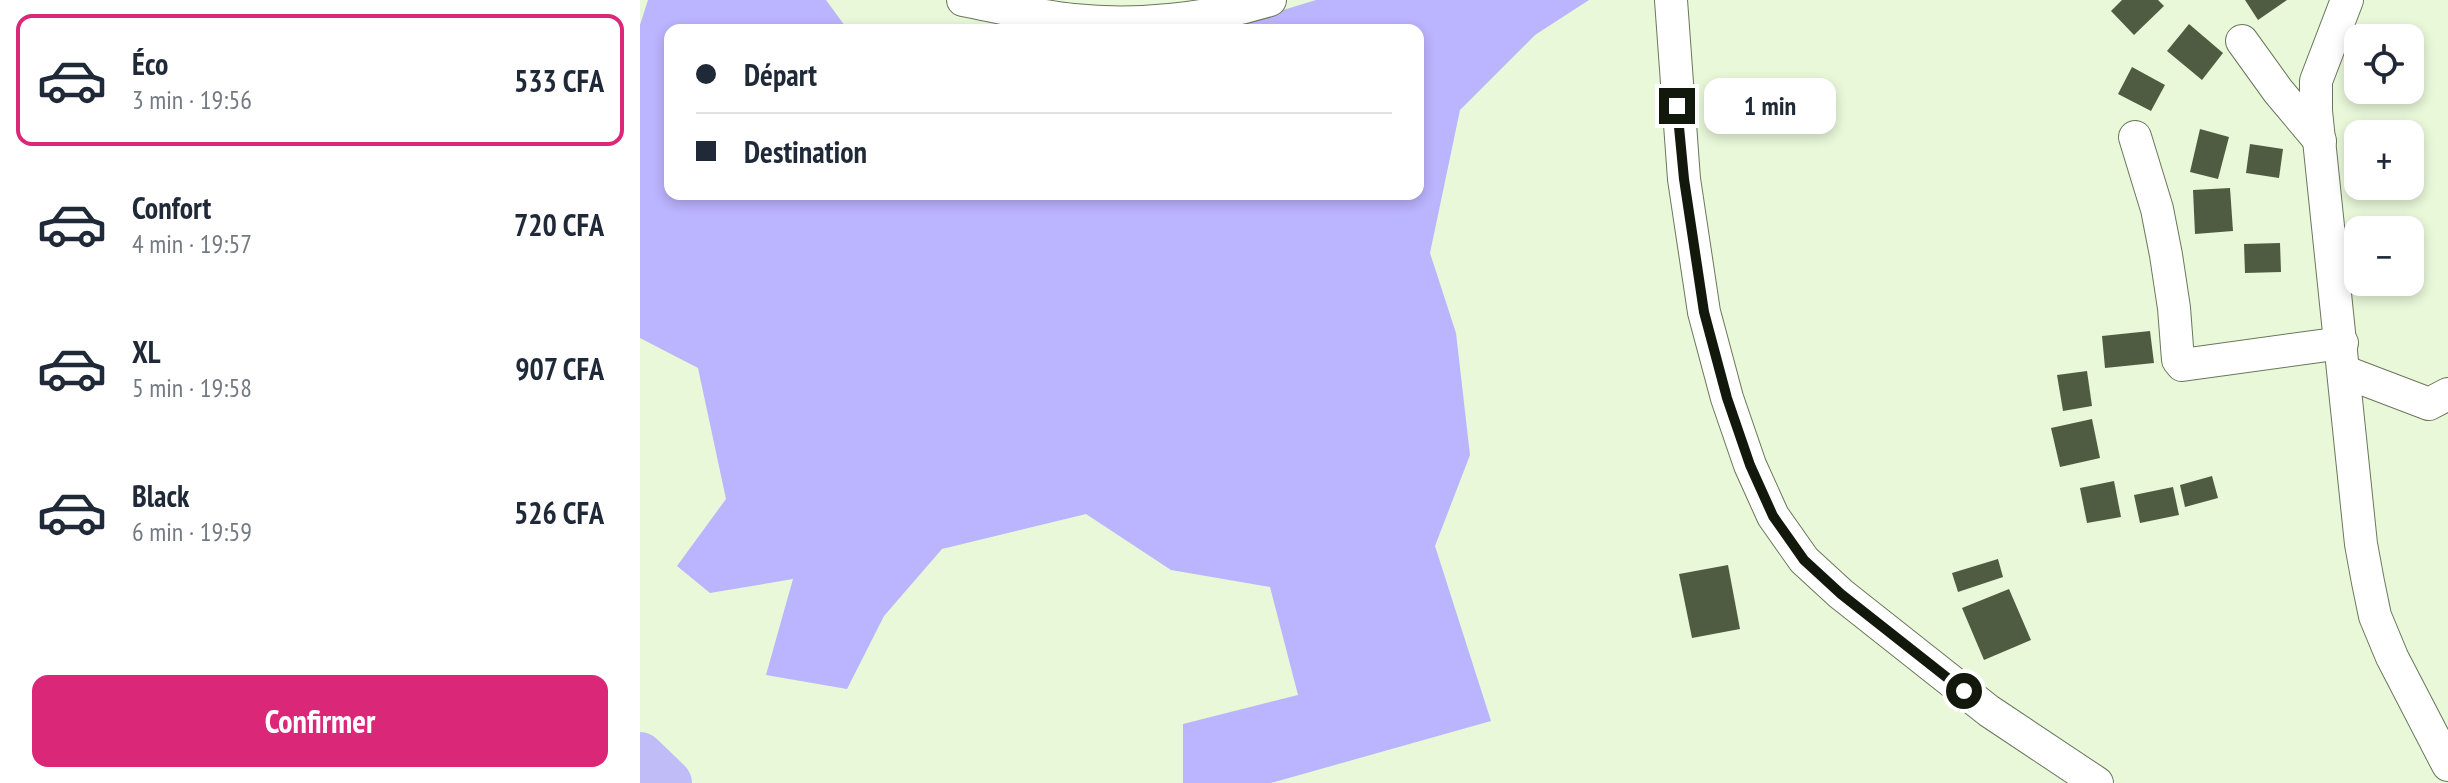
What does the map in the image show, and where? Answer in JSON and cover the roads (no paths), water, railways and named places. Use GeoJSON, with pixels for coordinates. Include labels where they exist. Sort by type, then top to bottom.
{"type":"FeatureCollection","features":[{"type":"Feature","properties":{"kind":"street"},"geometry":{"type":"LineString","coordinates":[[963,0],[1072,20],[1125,23],[1184,18],[1270,0]]}},
{"type":"Feature","properties":{"kind":"street"},"geometry":{"type":"LineString","coordinates":[[1671,0],[1684,179],[1704,312],[1736,425],[1773,516],[1804,560],[1841,594],[1989,711],[2097,783]]}},
{"type":"Feature","properties":{"kind":"street"},"geometry":{"type":"LineString","coordinates":[[2347,0],[2316,81],[2316,111],[2361,544],[2375,616],[2406,688],[2448,765]]}},
{"type":"Feature","properties":{"kind":"street"},"geometry":{"type":"LineString","coordinates":[[2242,41],[2320,141]]}},
{"type":"Feature","properties":{"kind":"street"},"geometry":{"type":"LineString","coordinates":[[2135,137],[2157,209],[2174,308],[2178,360],[2182,365],[2343,358],[2429,404],[2448,394]]}},
{"type":"Feature","properties":{"kind":"waterway"},"geometry":{"type":"LineString","coordinates":[[640,756],[668,783]]}}]}
